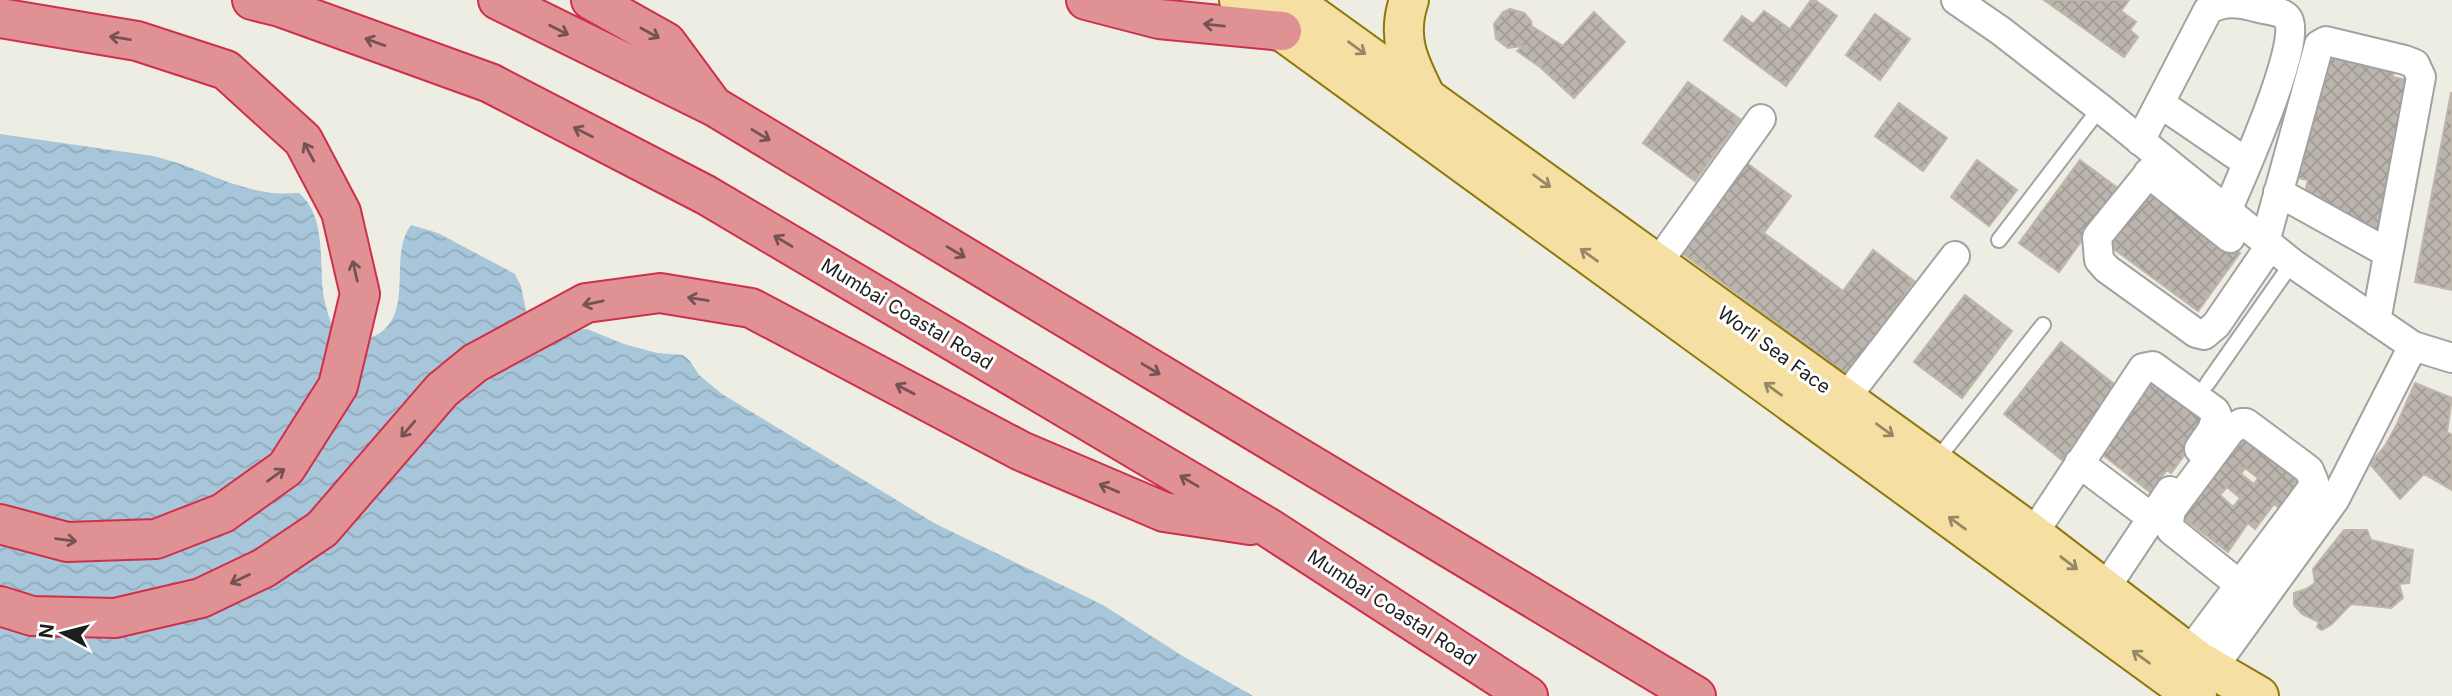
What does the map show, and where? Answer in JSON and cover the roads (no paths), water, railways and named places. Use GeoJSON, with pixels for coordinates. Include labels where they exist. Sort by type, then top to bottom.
{"type":"FeatureCollection","features":[{"type":"Feature","properties":{"kind":"highway","name":"Mumbai Coastal Road"},"geometry":{"type":"LineString","coordinates":[[252,0],[280,7],[490,83],[706,195],[1269,528],[1528,696]]}},
{"type":"Feature","properties":{"kind":"highway"},"geometry":{"type":"LineString","coordinates":[[498,0],[715,107],[1696,696]]}},
{"type":"Feature","properties":{"kind":"highway"},"geometry":{"type":"LineString","coordinates":[[590,0],[666,42],[715,107]]}},
{"type":"Feature","properties":{"kind":"highway"},"geometry":{"type":"LineString","coordinates":[[1086,0],[1159,19],[1278,7]]}},
{"type":"Feature","properties":{"kind":"highway"},"geometry":{"type":"LineString","coordinates":[[0,18],[137,41],[226,70],[303,140],[341,212],[360,294],[338,386],[286,468],[223,513],[156,539],[67,542],[0,524]]}},
{"type":"Feature","properties":{"kind":"highway"},"geometry":{"type":"LineString","coordinates":[[0,606],[32,616],[115,618],[201,598],[264,568],[322,529],[442,390],[475,363],[586,303],[660,293],[751,308],[1021,451],[1164,512],[1269,528]]}},
{"type":"Feature","properties":{"kind":"main road"},"geometry":{"type":"LineString","coordinates":[[1409,0],[1403,19],[1403,40],[1409,62],[1426,97]]}},
{"type":"Feature","properties":{"kind":"main road","name":"Worli Sea Face"},"geometry":{"type":"LineString","coordinates":[[1278,7],[1426,97],[1933,465],[2033,534],[2104,590],[2199,673],[2259,696]]}},
{"type":"Feature","properties":{"kind":"main road","name":"Worli Sea Face"},"geometry":{"type":"LineString","coordinates":[[1278,7],[2182,687],[2199,673]]}},
{"type":"Feature","properties":{"kind":"street"},"geometry":{"type":"LineString","coordinates":[[1956,0],[2001,31],[2100,108],[2150,157],[2271,253],[2413,346],[2452,358]]}},
{"type":"Feature","properties":{"kind":"street"},"geometry":{"type":"LineString","coordinates":[[2227,211],[2283,71],[2291,26],[2282,13],[2242,3],[2221,1],[2214,6],[2205,16],[2161,104],[2150,157],[2097,237],[2099,260],[2107,269],[2204,335],[2216,325],[2271,253],[2278,192],[2319,45],[2326,41],[2415,64],[2421,77],[2376,321]]}},
{"type":"Feature","properties":{"kind":"street"},"geometry":{"type":"LineString","coordinates":[[2161,104],[2246,162]]}},
{"type":"Feature","properties":{"kind":"street"},"geometry":{"type":"LineString","coordinates":[[1657,264],[1761,119]]}},
{"type":"Feature","properties":{"kind":"street"},"geometry":{"type":"LineString","coordinates":[[2150,157],[2227,211],[2271,253]]}},
{"type":"Feature","properties":{"kind":"street"},"geometry":{"type":"LineString","coordinates":[[2278,192],[2388,253]]}},
{"type":"Feature","properties":{"kind":"street"},"geometry":{"type":"LineString","coordinates":[[1844,400],[1955,256]]}},
{"type":"Feature","properties":{"kind":"street"},"geometry":{"type":"LineString","coordinates":[[2199,673],[2336,499],[2413,346]]}},
{"type":"Feature","properties":{"kind":"street"},"geometry":{"type":"LineString","coordinates":[[2033,534],[2134,380],[2147,366],[2153,366],[2215,411],[2217,415],[2212,430],[2104,590]]}},
{"type":"Feature","properties":{"kind":"street"},"geometry":{"type":"LineString","coordinates":[[2199,673],[2240,585],[2314,482],[2309,470],[2246,423],[2241,423],[2230,431],[2171,510],[2169,521],[2171,530],[2240,585]]}},
{"type":"Feature","properties":{"kind":"street"},"geometry":{"type":"LineString","coordinates":[[2079,463],[2152,518]]}},
{"type":"Feature","properties":{"kind":"lane"},"geometry":{"type":"LineString","coordinates":[[1999,240],[2100,108]]}},
{"type":"Feature","properties":{"kind":"lane"},"geometry":{"type":"LineString","coordinates":[[2207,384],[2271,253]]}},
{"type":"Feature","properties":{"kind":"lane"},"geometry":{"type":"LineString","coordinates":[[1933,465],[2043,325]]}},
{"type":"Feature","properties":{"kind":"water"},"geometry":{"type":"Polygon","coordinates":[[[0,134],[153,156],[257,190],[299,193],[308,203],[318,229],[324,298],[334,330],[357,339],[374,336],[390,323],[399,296],[404,238],[411,225],[438,233],[515,274],[521,286],[527,316],[575,330],[587,329],[624,344],[657,353],[683,355],[699,375],[722,394],[936,524],[1103,605],[1181,655],[1253,696],[0,696],[0,134]]]}}]}
